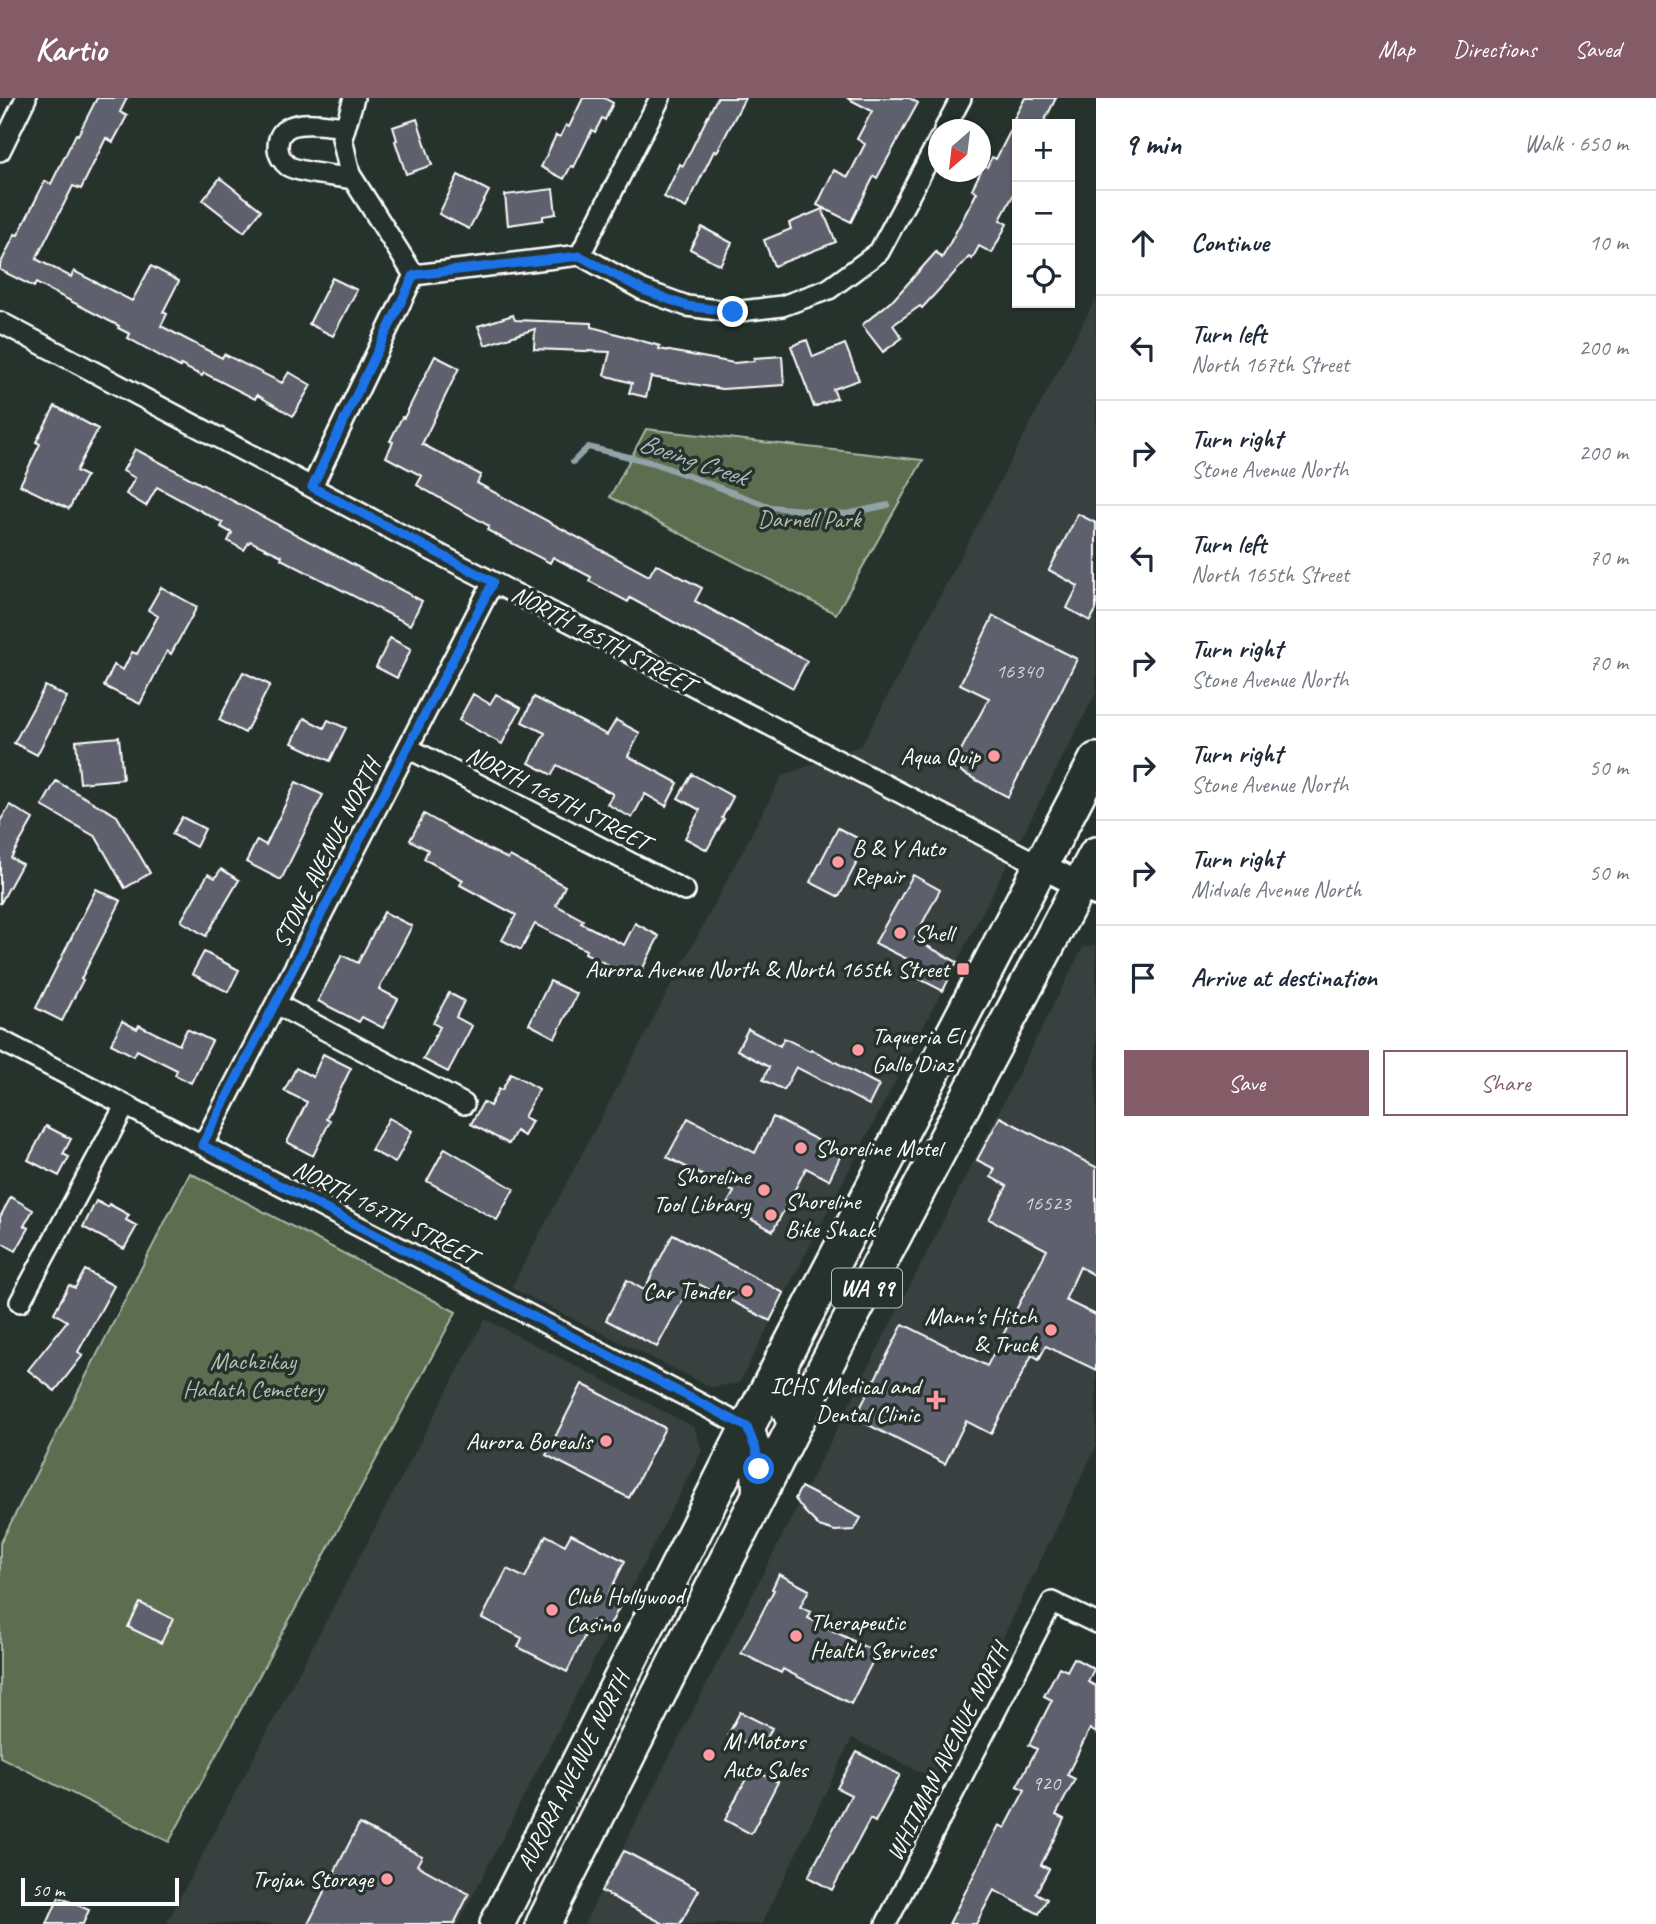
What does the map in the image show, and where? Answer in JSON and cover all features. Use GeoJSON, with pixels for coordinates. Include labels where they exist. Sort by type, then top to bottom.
{"type":"FeatureCollection","features":[{"type":"Feature","properties":{"kind":"highway","name":"AURORA AVENUE NORTH"},"geometry":{"type":"LineString","coordinates":[[497,1924],[782,1358],[1096,760]]}},
{"type":"Feature","properties":{"kind":"highway","name":"AURORA AVENUE NORTH"},"geometry":{"type":"LineString","coordinates":[[543,1924],[795,1424],[1088,889],[1096,854]]}},
{"type":"Feature","properties":{"kind":"main road"},"geometry":{"type":"LineString","coordinates":[[782,1358],[781,1392],[795,1424]]}},
{"type":"Feature","properties":{"kind":"main road"},"geometry":{"type":"LineString","coordinates":[[747,1427],[756,1450],[759,1496]]}},
{"type":"Feature","properties":{"kind":"street"},"geometry":{"type":"LineString","coordinates":[[0,151],[26,98]]}},
{"type":"Feature","properties":{"kind":"street"},"geometry":{"type":"LineString","coordinates":[[354,98],[342,138],[350,174],[414,275]]}},
{"type":"Feature","properties":{"kind":"street"},"geometry":{"type":"LineString","coordinates":[[580,256],[660,98]]}},
{"type":"Feature","properties":{"kind":"street"},"geometry":{"type":"LineString","coordinates":[[950,119],[961,98]]}},
{"type":"Feature","properties":{"kind":"street"},"geometry":{"type":"LineString","coordinates":[[345,127],[295,124],[282,132],[278,146],[282,160],[294,168],[352,179]]}},
{"type":"Feature","properties":{"kind":"street"},"geometry":{"type":"LineString","coordinates":[[414,275],[580,256],[643,290],[687,306],[733,312],[782,306],[829,289],[879,252],[928,161]]}},
{"type":"Feature","properties":{"kind":"street"},"geometry":{"type":"LineString","coordinates":[[312,487],[414,275]]}},
{"type":"Feature","properties":{"kind":"street","name":"NORTH 165TH STREET"},"geometry":{"type":"LineString","coordinates":[[0,322],[493,582],[1088,889]]}},
{"type":"Feature","properties":{"kind":"street","name":"STONE AVENUE NORTH"},"geometry":{"type":"LineString","coordinates":[[202,1145],[493,582]]}},
{"type":"Feature","properties":{"kind":"street","name":"NORTH 166TH STREET"},"geometry":{"type":"LineString","coordinates":[[408,748],[685,891]]}},
{"type":"Feature","properties":{"kind":"street"},"geometry":{"type":"LineString","coordinates":[[276,1004],[464,1104]]}},
{"type":"Feature","properties":{"kind":"street","name":"NORTH 167TH STREET"},"geometry":{"type":"LineString","coordinates":[[0,1040],[747,1427]]}},
{"type":"Feature","properties":{"kind":"street"},"geometry":{"type":"LineString","coordinates":[[20,1302],[125,1106]]}},
{"type":"Feature","properties":{"kind":"street","name":"WHITMAN AVENUE NORTH"},"geometry":{"type":"LineString","coordinates":[[886,1924],[1052,1602],[1096,1623]]}},
{"type":"Feature","properties":{"kind":"shaded area"},"geometry":{"type":"Polygon","coordinates":[[[1096,298],[1096,693],[739,1383],[711,1387],[511,1288],[782,776],[862,745],[1096,298]]]}},
{"type":"Feature","properties":{"kind":"shaded area"},"geometry":{"type":"Polygon","coordinates":[[[1096,945],[1096,1447],[934,1779],[852,1738],[762,1924],[584,1924],[1083,947],[1096,945]]]}},
{"type":"Feature","properties":{"kind":"shaded area"},"geometry":{"type":"Polygon","coordinates":[[[485,1319],[694,1427],[702,1451],[458,1924],[166,1924],[485,1319]]]}},
{"type":"Feature","properties":{"kind":"green space","name":"Darnell Park"},"geometry":{"type":"Polygon","coordinates":[[[646,429],[923,460],[836,614],[610,497],[646,429]]]}},
{"type":"Feature","properties":{"kind":"green space","name":"Machzikay Hadath Cemetery"},"geometry":{"type":"Polygon","coordinates":[[[190,1173],[456,1312],[169,1842],[0,1757],[0,1544],[190,1173]]]}},
{"type":"Feature","properties":{"kind":"building"},"geometry":{"type":"Polygon","coordinates":[[[97,98],[127,98],[120,112],[127,116],[113,142],[106,138],[81,189],[73,186],[36,259],[71,277],[74,271],[132,301],[151,266],[179,281],[163,312],[167,314],[161,326],[222,358],[224,354],[282,383],[289,372],[311,385],[293,416],[257,395],[255,399],[204,373],[202,376],[181,365],[180,367],[128,338],[130,334],[118,328],[119,326],[36,283],[34,287],[0,270],[15,234],[18,235],[45,181],[51,184],[97,98]]]}},
{"type":"Feature","properties":{"kind":"building"},"geometry":{"type":"Polygon","coordinates":[[[583,98],[604,98],[613,103],[605,120],[602,118],[595,132],[592,130],[574,167],[571,166],[564,179],[541,167],[556,135],[560,137],[566,125],[569,127],[583,98]]]}},
{"type":"Feature","properties":{"kind":"building"},"geometry":{"type":"Polygon","coordinates":[[[717,98],[745,98],[717,152],[714,151],[686,208],[664,197],[680,164],[683,166],[717,98]]]}},
{"type":"Feature","properties":{"kind":"building"},"geometry":{"type":"Polygon","coordinates":[[[847,98],[909,98],[918,103],[877,178],[874,176],[851,222],[817,205],[834,170],[848,177],[865,144],[857,139],[872,111],[847,98]]]}},
{"type":"Feature","properties":{"kind":"building"},"geometry":{"type":"Polygon","coordinates":[[[1025,98],[1056,98],[1046,119],[1014,119],[1025,98]]]}},
{"type":"Feature","properties":{"kind":"building"},"geometry":{"type":"Polygon","coordinates":[[[417,119],[432,165],[406,174],[393,127],[417,119]]]}},
{"type":"Feature","properties":{"kind":"building"},"geometry":{"type":"Polygon","coordinates":[[[1012,128],[1012,197],[1000,220],[1007,224],[992,253],[979,246],[972,259],[969,257],[922,308],[920,306],[893,325],[902,338],[883,352],[862,325],[894,299],[936,252],[942,258],[977,192],[972,189],[976,182],[991,182],[991,159],[996,159],[1012,128]]]}},
{"type":"Feature","properties":{"kind":"building"},"geometry":{"type":"Polygon","coordinates":[[[458,175],[489,191],[469,229],[439,214],[458,175]]]}},
{"type":"Feature","properties":{"kind":"building"},"geometry":{"type":"Polygon","coordinates":[[[220,178],[261,210],[244,232],[203,200],[220,178]]]}},
{"type":"Feature","properties":{"kind":"building"},"geometry":{"type":"Polygon","coordinates":[[[553,189],[556,214],[543,216],[543,220],[508,225],[505,195],[553,189]]]}},
{"type":"Feature","properties":{"kind":"building"},"geometry":{"type":"Polygon","coordinates":[[[822,209],[836,242],[774,266],[764,240],[791,229],[789,223],[822,209]]]}},
{"type":"Feature","properties":{"kind":"building"},"geometry":{"type":"Polygon","coordinates":[[[702,227],[732,243],[720,265],[690,249],[702,227]]]}},
{"type":"Feature","properties":{"kind":"building"},"geometry":{"type":"Polygon","coordinates":[[[332,278],[357,290],[333,336],[309,324],[332,278]]]}},
{"type":"Feature","properties":{"kind":"building"},"geometry":{"type":"Polygon","coordinates":[[[513,315],[515,320],[592,323],[592,327],[660,346],[659,349],[734,363],[782,356],[784,385],[722,389],[651,377],[646,397],[629,393],[632,383],[604,375],[610,352],[534,349],[535,329],[485,345],[478,326],[513,315]]]}},
{"type":"Feature","properties":{"kind":"building"},"geometry":{"type":"Polygon","coordinates":[[[807,340],[813,357],[845,344],[859,380],[833,389],[837,398],[814,407],[791,346],[807,340]]]}},
{"type":"Feature","properties":{"kind":"building"},"geometry":{"type":"Polygon","coordinates":[[[435,356],[459,368],[422,444],[481,475],[477,483],[649,576],[656,564],[702,588],[695,601],[807,661],[793,688],[630,598],[628,602],[589,581],[591,577],[553,557],[550,563],[487,530],[489,526],[417,485],[422,476],[386,457],[393,442],[390,441],[435,356]]]}},
{"type":"Feature","properties":{"kind":"building"},"geometry":{"type":"Polygon","coordinates":[[[55,406],[98,429],[76,471],[86,476],[69,509],[20,485],[40,444],[36,442],[55,406]]]}},
{"type":"Feature","properties":{"kind":"building"},"geometry":{"type":"Polygon","coordinates":[[[135,449],[422,601],[410,625],[250,541],[244,550],[228,541],[232,533],[221,527],[223,523],[157,487],[146,506],[126,494],[135,478],[123,471],[135,449]]]}},
{"type":"Feature","properties":{"kind":"building"},"geometry":{"type":"Polygon","coordinates":[[[1078,514],[1096,523],[1096,610],[1090,621],[1067,608],[1078,586],[1049,570],[1078,514]]]}},
{"type":"Feature","properties":{"kind":"building"},"geometry":{"type":"Polygon","coordinates":[[[161,587],[197,607],[171,654],[167,651],[140,704],[104,686],[114,665],[123,670],[132,652],[137,654],[158,616],[148,610],[161,587]]]}},
{"type":"Feature","properties":{"kind":"building"},"geometry":{"type":"Polygon","coordinates":[[[993,616],[1077,659],[1008,797],[952,767],[989,698],[960,684],[993,616]]]}},
{"type":"Feature","properties":{"kind":"building"},"geometry":{"type":"Polygon","coordinates":[[[390,638],[411,649],[397,678],[376,667],[390,638]]]}},
{"type":"Feature","properties":{"kind":"building"},"geometry":{"type":"Polygon","coordinates":[[[243,672],[270,685],[245,733],[219,720],[243,672]]]}},
{"type":"Feature","properties":{"kind":"building"},"geometry":{"type":"Polygon","coordinates":[[[45,686],[67,697],[37,755],[14,743],[45,686]]]}},
{"type":"Feature","properties":{"kind":"building"},"geometry":{"type":"Polygon","coordinates":[[[473,694],[490,704],[496,694],[521,708],[502,744],[459,720],[473,694]]]}},
{"type":"Feature","properties":{"kind":"building"},"geometry":{"type":"Polygon","coordinates":[[[534,697],[607,735],[616,720],[640,733],[628,756],[678,783],[666,806],[645,794],[632,818],[607,804],[613,794],[557,765],[552,775],[529,763],[545,733],[522,722],[534,697]]]}},
{"type":"Feature","properties":{"kind":"building"},"geometry":{"type":"Polygon","coordinates":[[[304,718],[324,728],[328,720],[346,728],[330,761],[292,743],[304,718]]]}},
{"type":"Feature","properties":{"kind":"building"},"geometry":{"type":"Polygon","coordinates":[[[119,737],[123,779],[80,783],[76,741],[119,737]]]}},
{"type":"Feature","properties":{"kind":"building"},"geometry":{"type":"Polygon","coordinates":[[[692,774],[733,797],[707,850],[685,838],[700,810],[678,798],[692,774]]]}},
{"type":"Feature","properties":{"kind":"building"},"geometry":{"type":"Polygon","coordinates":[[[56,781],[117,816],[150,873],[125,888],[96,837],[42,806],[56,781]]]}},
{"type":"Feature","properties":{"kind":"building"},"geometry":{"type":"Polygon","coordinates":[[[296,782],[323,795],[281,880],[246,862],[257,840],[266,845],[296,782]]]}},
{"type":"Feature","properties":{"kind":"building"},"geometry":{"type":"Polygon","coordinates":[[[10,805],[33,819],[11,858],[22,864],[0,904],[0,821],[10,805]]]}},
{"type":"Feature","properties":{"kind":"building"},"geometry":{"type":"Polygon","coordinates":[[[424,814],[474,842],[508,859],[510,856],[565,886],[556,905],[583,920],[581,923],[624,945],[635,923],[659,936],[637,980],[535,924],[521,950],[502,940],[516,915],[460,885],[463,880],[424,859],[428,850],[410,840],[424,814]]]}},
{"type":"Feature","properties":{"kind":"building"},"geometry":{"type":"Polygon","coordinates":[[[182,817],[205,829],[196,847],[172,834],[182,817]]]}},
{"type":"Feature","properties":{"kind":"building","name":"B & Y Auto Repair"},"geometry":{"type":"Polygon","coordinates":[[[838,828],[867,843],[839,897],[810,882],[838,828]]]}},
{"type":"Feature","properties":{"kind":"building"},"geometry":{"type":"Polygon","coordinates":[[[221,869],[239,880],[206,936],[181,921],[208,874],[215,878],[221,869]]]}},
{"type":"Feature","properties":{"kind":"building"},"geometry":{"type":"Polygon","coordinates":[[[913,875],[940,890],[914,939],[957,962],[943,991],[904,971],[909,960],[875,943],[913,875]]]}},
{"type":"Feature","properties":{"kind":"building"},"geometry":{"type":"Polygon","coordinates":[[[96,889],[121,901],[62,1021],[36,1008],[96,889]]]}},
{"type":"Feature","properties":{"kind":"building"},"geometry":{"type":"Polygon","coordinates":[[[384,912],[412,926],[379,989],[398,999],[383,1028],[362,1017],[359,1022],[318,1001],[342,955],[358,963],[384,912]]]}},
{"type":"Feature","properties":{"kind":"building"},"geometry":{"type":"Polygon","coordinates":[[[204,952],[239,970],[228,992],[192,974],[204,952]]]}},
{"type":"Feature","properties":{"kind":"building"},"geometry":{"type":"Polygon","coordinates":[[[550,981],[577,994],[555,1038],[529,1024],[550,981]]]}},
{"type":"Feature","properties":{"kind":"building"},"geometry":{"type":"Polygon","coordinates":[[[449,993],[464,1001],[456,1017],[472,1026],[448,1072],[423,1059],[440,1027],[433,1023],[449,993]]]}},
{"type":"Feature","properties":{"kind":"building"},"geometry":{"type":"Polygon","coordinates":[[[122,1021],[137,1029],[139,1025],[179,1045],[187,1029],[212,1041],[191,1083],[175,1075],[177,1070],[137,1050],[134,1056],[111,1044],[122,1021]]]}},
{"type":"Feature","properties":{"kind":"building"},"geometry":{"type":"Polygon","coordinates":[[[748,1029],[780,1046],[784,1038],[810,1051],[811,1049],[879,1085],[869,1105],[796,1067],[784,1090],[763,1080],[769,1067],[737,1050],[748,1029]]]}},
{"type":"Feature","properties":{"kind":"building"},"geometry":{"type":"Polygon","coordinates":[[[323,1054],[351,1068],[326,1119],[330,1121],[313,1156],[287,1142],[307,1102],[284,1091],[296,1068],[313,1077],[323,1054]]]}},
{"type":"Feature","properties":{"kind":"building"},"geometry":{"type":"Polygon","coordinates":[[[511,1073],[539,1089],[524,1117],[532,1121],[524,1136],[516,1131],[509,1144],[471,1124],[483,1102],[490,1106],[511,1073]]]}},
{"type":"Feature","properties":{"kind":"building"},"geometry":{"type":"Polygon","coordinates":[[[773,1117],[842,1153],[829,1180],[806,1168],[773,1231],[726,1206],[734,1192],[667,1157],[688,1118],[755,1153],[773,1117]]]}},
{"type":"Feature","properties":{"kind":"building"},"geometry":{"type":"Polygon","coordinates":[[[1000,1117],[1096,1167],[1096,1276],[1080,1267],[1065,1300],[1096,1315],[1096,1370],[1046,1346],[1039,1359],[1032,1355],[991,1434],[966,1421],[945,1464],[855,1418],[903,1324],[987,1366],[1047,1250],[989,1219],[1007,1186],[991,1177],[995,1169],[977,1160],[1000,1117]]]}},
{"type":"Feature","properties":{"kind":"building"},"geometry":{"type":"Polygon","coordinates":[[[389,1118],[412,1131],[395,1163],[371,1150],[389,1118]]]}},
{"type":"Feature","properties":{"kind":"building"},"geometry":{"type":"Polygon","coordinates":[[[46,1126],[71,1139],[63,1154],[69,1157],[59,1176],[28,1160],[46,1126]]]}},
{"type":"Feature","properties":{"kind":"building"},"geometry":{"type":"Polygon","coordinates":[[[445,1148],[514,1189],[497,1220],[427,1181],[445,1148]]]}},
{"type":"Feature","properties":{"kind":"building"},"geometry":{"type":"Polygon","coordinates":[[[11,1197],[33,1210],[24,1226],[29,1228],[16,1251],[0,1242],[0,1217],[11,1197]]]}},
{"type":"Feature","properties":{"kind":"building"},"geometry":{"type":"Polygon","coordinates":[[[96,1201],[108,1207],[109,1204],[129,1215],[126,1220],[137,1226],[124,1249],[83,1227],[96,1201]]]}},
{"type":"Feature","properties":{"kind":"building","name":"Car Tender"},"geometry":{"type":"Polygon","coordinates":[[[673,1234],[784,1293],[770,1321],[693,1281],[657,1347],[606,1320],[627,1280],[644,1290],[673,1234]]]}},
{"type":"Feature","properties":{"kind":"building"},"geometry":{"type":"Polygon","coordinates":[[[85,1270],[114,1286],[78,1352],[83,1355],[55,1391],[28,1370],[67,1321],[54,1313],[69,1285],[75,1288],[85,1270]]]}},
{"type":"Feature","properties":{"kind":"building","name":"Aurora Borealis"},"geometry":{"type":"Polygon","coordinates":[[[582,1384],[665,1428],[629,1498],[546,1455],[582,1384]]]}},
{"type":"Feature","properties":{"kind":"building"},"geometry":{"type":"Polygon","coordinates":[[[801,1487],[861,1518],[854,1530],[835,1531],[819,1526],[795,1499],[801,1487]]]}},
{"type":"Feature","properties":{"kind":"building","name":"Club Hollywood Casino"},"geometry":{"type":"Polygon","coordinates":[[[571,1534],[625,1561],[608,1595],[622,1602],[608,1629],[592,1621],[567,1672],[518,1647],[522,1638],[482,1618],[507,1569],[525,1578],[546,1535],[565,1545],[571,1534]]]}},
{"type":"Feature","properties":{"kind":"building","name":"Therapeutic Health Services"},"geometry":{"type":"Polygon","coordinates":[[[779,1574],[809,1590],[800,1607],[811,1612],[808,1618],[877,1653],[851,1704],[783,1669],[781,1673],[741,1653],[774,1590],[772,1589],[779,1574]]]}},
{"type":"Feature","properties":{"kind":"building"},"geometry":{"type":"Polygon","coordinates":[[[140,1603],[173,1619],[161,1643],[128,1627],[140,1603]]]}},
{"type":"Feature","properties":{"kind":"building"},"geometry":{"type":"Polygon","coordinates":[[[1074,1658],[1094,1669],[1088,1682],[1096,1686],[1096,1733],[1090,1729],[1067,1775],[1075,1779],[1056,1815],[1064,1819],[1041,1865],[1049,1869],[1036,1893],[1047,1899],[1039,1914],[994,1890],[976,1924],[949,1924],[999,1825],[1005,1828],[1025,1790],[1017,1786],[1037,1749],[1029,1745],[1052,1700],[1044,1696],[1059,1667],[1067,1671],[1074,1658]]]}},
{"type":"Feature","properties":{"kind":"building"},"geometry":{"type":"Polygon","coordinates":[[[740,1712],[772,1728],[761,1751],[728,1735],[740,1712]]]}},
{"type":"Feature","properties":{"kind":"building"},"geometry":{"type":"Polygon","coordinates":[[[857,1752],[900,1775],[875,1822],[870,1819],[832,1890],[808,1877],[851,1795],[837,1788],[857,1752]]]}},
{"type":"Feature","properties":{"kind":"building"},"geometry":{"type":"Polygon","coordinates":[[[751,1769],[778,1782],[751,1834],[725,1820],[751,1769]]]}},
{"type":"Feature","properties":{"kind":"building","name":"Trojan Storage"},"geometry":{"type":"Polygon","coordinates":[[[359,1824],[422,1856],[417,1865],[469,1894],[454,1924],[308,1924],[359,1824]]]}},
{"type":"Feature","properties":{"kind":"building"},"geometry":{"type":"Polygon","coordinates":[[[624,1851],[699,1890],[680,1924],[664,1924],[601,1891],[624,1851]]]}},
{"type":"Feature","properties":{"kind":"building"},"geometry":{"type":"Polygon","coordinates":[[[59,1897],[89,1910],[83,1924],[47,1924],[59,1897]]]}},
{"type":"Feature","properties":{"kind":"waterway","name":"Boeing Creek"},"geometry":{"type":"LineString","coordinates":[[573,462],[588,447],[654,463],[771,507],[846,514],[888,505]]}},
{"type":"Feature","properties":{"kind":"place","name":"Aqua Quip"},"geometry":{"type":"Point","coordinates":[994,756]}},
{"type":"Feature","properties":{"kind":"place","name":"B & Y Auto Repair"},"geometry":{"type":"Point","coordinates":[838,862]}},
{"type":"Feature","properties":{"kind":"place","name":"Shell"},"geometry":{"type":"Point","coordinates":[900,933]}},
{"type":"Feature","properties":{"kind":"place","name":"Aurora Avenue North & North 165th Street"},"geometry":{"type":"Point","coordinates":[963,969]}},
{"type":"Feature","properties":{"kind":"place","name":"Taqueria El Gallo Diaz"},"geometry":{"type":"Point","coordinates":[858,1050]}},
{"type":"Feature","properties":{"kind":"place","name":"Shoreline Motel"},"geometry":{"type":"Point","coordinates":[801,1148]}},
{"type":"Feature","properties":{"kind":"place","name":"Shoreline Tool Library"},"geometry":{"type":"Point","coordinates":[764,1190]}},
{"type":"Feature","properties":{"kind":"place","name":"Shoreline Bike Shack"},"geometry":{"type":"Point","coordinates":[771,1215]}},
{"type":"Feature","properties":{"kind":"place","name":"Car Tender"},"geometry":{"type":"Point","coordinates":[747,1291]}},
{"type":"Feature","properties":{"kind":"place","name":"Mann's Hitch & Truck"},"geometry":{"type":"Point","coordinates":[1051,1330]}},
{"type":"Feature","properties":{"kind":"place","name":"ICHS Medical and Dental Clinic"},"geometry":{"type":"Point","coordinates":[936,1400]}},
{"type":"Feature","properties":{"kind":"place","name":"Aurora Borealis"},"geometry":{"type":"Point","coordinates":[606,1441]}},
{"type":"Feature","properties":{"kind":"place","name":"Club Hollywood Casino"},"geometry":{"type":"Point","coordinates":[552,1610]}},
{"type":"Feature","properties":{"kind":"place","name":"Therapeutic Health Services"},"geometry":{"type":"Point","coordinates":[796,1636]}},
{"type":"Feature","properties":{"kind":"place","name":"M Motors Auto Sales"},"geometry":{"type":"Point","coordinates":[709,1755]}},
{"type":"Feature","properties":{"kind":"place","name":"Trojan Storage"},"geometry":{"type":"Point","coordinates":[387,1879]}},
{"type":"Feature","properties":{"kind":"route"},"geometry":{"type":"LineString","coordinates":[[733,312],[687,306],[643,290],[580,256],[414,275],[312,487],[493,582],[202,1145],[747,1427],[756,1450],[759,1469]]}}]}
